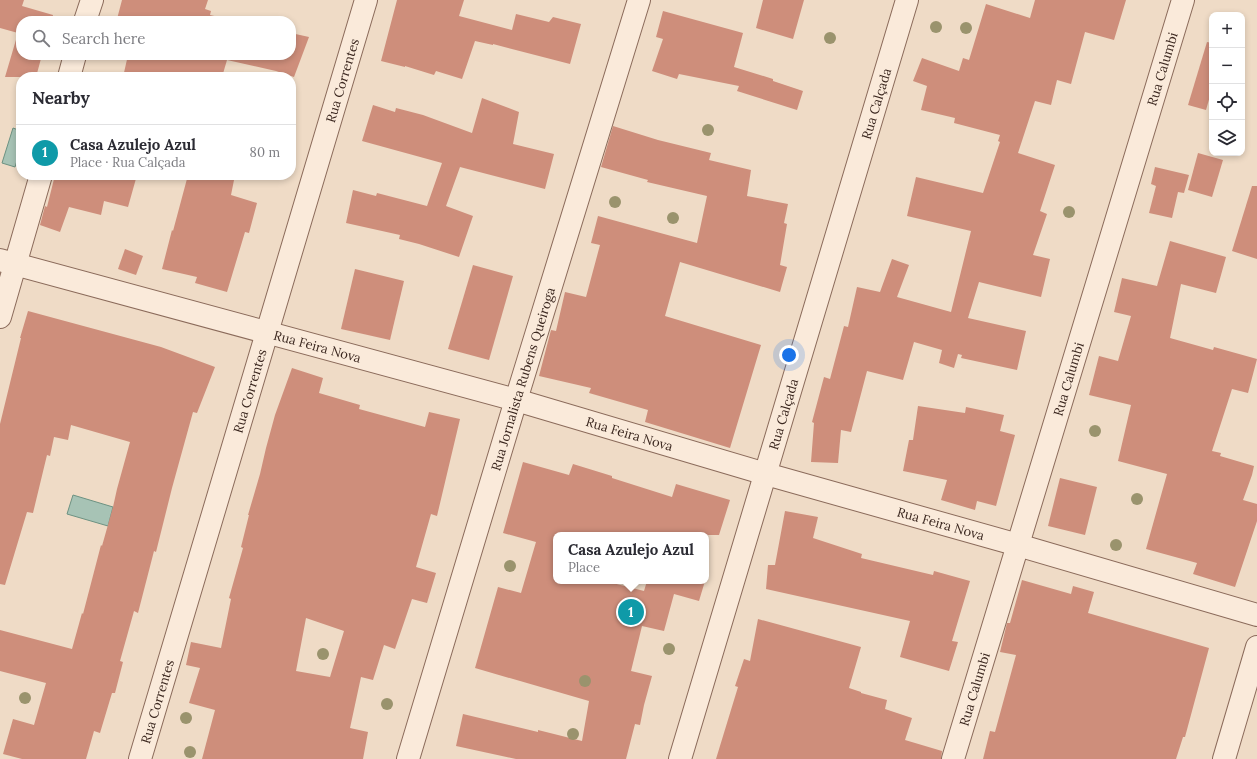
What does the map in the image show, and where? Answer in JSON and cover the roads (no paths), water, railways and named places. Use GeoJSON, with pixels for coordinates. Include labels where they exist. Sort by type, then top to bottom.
{"type":"FeatureCollection","features":[{"type":"Feature","properties":{"kind":"street"},"geometry":{"type":"LineString","coordinates":[[87,16],[92,0]]}},
{"type":"Feature","properties":{"kind":"street","name":"Rua Correntes"},"geometry":{"type":"LineString","coordinates":[[140,759],[366,0]]}},
{"type":"Feature","properties":{"kind":"street","name":"Rua Jornalista Rubens Queiroga"},"geometry":{"type":"LineString","coordinates":[[408,759],[516,400],[639,0]]}},
{"type":"Feature","properties":{"kind":"street","name":"Rua Calçada"},"geometry":{"type":"LineString","coordinates":[[680,759],[907,0]]}},
{"type":"Feature","properties":{"kind":"street","name":"Rua Calumbi"},"geometry":{"type":"LineString","coordinates":[[953,759],[1183,0]]}},
{"type":"Feature","properties":{"kind":"street"},"geometry":{"type":"LineString","coordinates":[[71,72],[74,60]]}},
{"type":"Feature","properties":{"kind":"street"},"geometry":{"type":"LineString","coordinates":[[0,317],[7,262],[38,180]]}},
{"type":"Feature","properties":{"kind":"street","name":"Rua Feira Nova"},"geometry":{"type":"LineString","coordinates":[[7,262],[516,400],[766,474],[1018,545],[1257,615]]}},
{"type":"Feature","properties":{"kind":"street"},"geometry":{"type":"LineString","coordinates":[[1224,759],[1257,647]]}},
{"type":"Feature","properties":{"kind":"place","name":"Casa Azulejo Azul"},"geometry":{"type":"Point","coordinates":[631,612]}}]}
